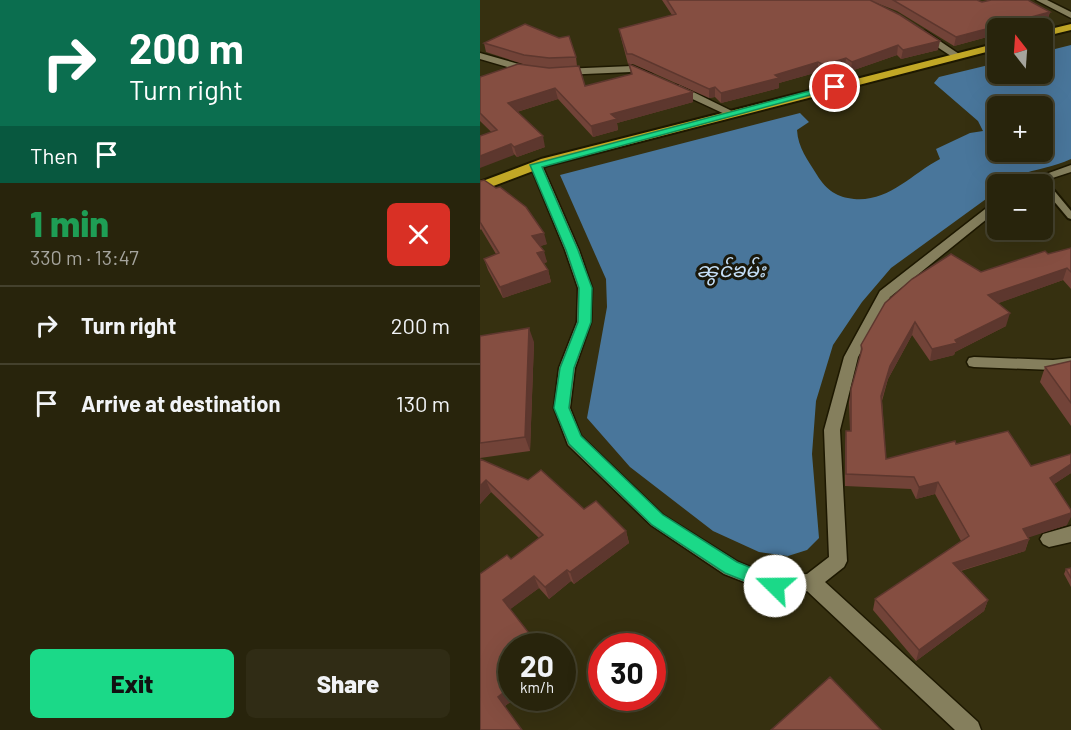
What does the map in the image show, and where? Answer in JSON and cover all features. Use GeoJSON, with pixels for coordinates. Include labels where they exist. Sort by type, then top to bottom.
{"type":"FeatureCollection","features":[{"type":"Feature","properties":{"kind":"highway"},"geometry":{"type":"LineString","coordinates":[[1053,31],[1071,27]]}},
{"type":"Feature","properties":{"kind":"highway"},"geometry":{"type":"LineString","coordinates":[[480,187],[536,165],[987,49]]}},
{"type":"Feature","properties":{"kind":"street"},"geometry":{"type":"LineString","coordinates":[[1040,0],[1071,15]]}},
{"type":"Feature","properties":{"kind":"street"},"geometry":{"type":"LineString","coordinates":[[912,26],[957,56]]}},
{"type":"Feature","properties":{"kind":"street"},"geometry":{"type":"LineString","coordinates":[[480,56],[525,70],[547,72],[632,69],[733,114]]}},
{"type":"Feature","properties":{"kind":"street"},"geometry":{"type":"LineString","coordinates":[[536,165],[572,250],[585,288],[584,322],[567,368],[561,408],[574,440],[657,520],[731,568],[775,586],[811,582],[838,561],[832,430],[851,357],[885,294],[987,212]]}},
{"type":"Feature","properties":{"kind":"street"},"geometry":{"type":"LineString","coordinates":[[1052,174],[1071,168]]}},
{"type":"Feature","properties":{"kind":"street"},"geometry":{"type":"LineString","coordinates":[[974,362],[1053,365],[1071,363]]}},
{"type":"Feature","properties":{"kind":"street"},"geometry":{"type":"LineString","coordinates":[[1049,539],[1071,534]]}},
{"type":"Feature","properties":{"kind":"street"},"geometry":{"type":"LineString","coordinates":[[811,582],[970,730]]}},
{"type":"Feature","properties":{"kind":"lane"},"geometry":{"type":"LineString","coordinates":[[1053,195],[1071,216]]}},
{"type":"Feature","properties":{"kind":"water","name":"ၼွင်ၶမ်း"},"geometry":{"type":"Polygon","coordinates":[[[1071,45],[1071,159],[1023,174],[987,174],[987,198],[891,268],[862,302],[833,345],[816,401],[812,454],[819,538],[807,550],[788,556],[759,552],[713,531],[630,467],[587,418],[607,307],[606,279],[560,175],[800,113],[809,122],[797,130],[799,143],[817,175],[837,195],[867,199],[889,192],[940,159],[936,149],[970,133],[983,131],[978,121],[934,83],[939,77],[987,65],[987,84],[1053,84],[1053,50],[1071,45]]]}},
{"type":"Feature","properties":{"kind":"building"},"geometry":{"type":"Polygon","coordinates":[[[667,0],[870,0],[900,15],[940,41],[903,50],[898,45],[852,62],[846,58],[824,65],[818,62],[775,75],[779,78],[721,93],[715,87],[709,89],[632,54],[627,54],[619,29],[676,14],[667,0]]]}},
{"type":"Feature","properties":{"kind":"building"},"geometry":{"type":"Polygon","coordinates":[[[893,0],[977,0],[982,2],[1028,0],[1050,12],[1027,18],[987,18],[987,29],[956,37],[893,0]]]}},
{"type":"Feature","properties":{"kind":"building"},"geometry":{"type":"Polygon","coordinates":[[[525,24],[559,38],[569,36],[576,57],[549,58],[524,55],[484,43],[525,24]]]}},
{"type":"Feature","properties":{"kind":"building"},"geometry":{"type":"Polygon","coordinates":[[[518,64],[549,68],[579,66],[585,86],[632,74],[629,64],[693,92],[611,114],[617,119],[591,126],[555,88],[508,103],[543,136],[514,147],[511,144],[480,156],[480,136],[497,130],[480,113],[480,77],[518,64]]]}},
{"type":"Feature","properties":{"kind":"building"},"geometry":{"type":"Polygon","coordinates":[[[484,180],[496,188],[500,187],[526,207],[544,233],[532,236],[544,251],[537,253],[548,270],[500,287],[484,259],[499,253],[480,222],[480,181],[484,180]]]}},
{"type":"Feature","properties":{"kind":"building"},"geometry":{"type":"Polygon","coordinates":[[[1071,248],[1071,272],[1067,268],[988,295],[1010,313],[955,340],[957,343],[932,349],[915,322],[890,366],[881,396],[886,459],[955,441],[956,444],[1008,431],[1031,466],[1071,454],[1071,464],[1050,478],[1071,513],[1023,529],[1029,539],[953,563],[988,600],[919,650],[875,599],[969,536],[938,482],[919,487],[914,477],[846,474],[846,431],[851,431],[851,389],[862,349],[861,345],[885,303],[912,279],[951,254],[981,272],[1045,251],[1048,254],[1071,248]]]}},
{"type":"Feature","properties":{"kind":"building"},"geometry":{"type":"Polygon","coordinates":[[[529,328],[525,437],[480,443],[480,336],[529,328]]]}},
{"type":"Feature","properties":{"kind":"building"},"geometry":{"type":"Polygon","coordinates":[[[1071,361],[1071,403],[1045,367],[1071,361]]]}},
{"type":"Feature","properties":{"kind":"building"},"geometry":{"type":"Polygon","coordinates":[[[480,459],[528,480],[541,470],[584,509],[596,501],[626,531],[570,572],[567,570],[545,587],[534,576],[503,600],[529,633],[498,633],[498,711],[508,711],[522,730],[480,730],[480,574],[507,555],[511,559],[543,535],[486,480],[480,486],[480,459]]]}},
{"type":"Feature","properties":{"kind":"building"},"geometry":{"type":"Polygon","coordinates":[[[1071,568],[1071,578],[1066,569],[1071,568]]]}},
{"type":"Feature","properties":{"kind":"building"},"geometry":{"type":"Polygon","coordinates":[[[830,677],[881,730],[771,730],[830,677]]]}},
{"type":"Feature","properties":{"kind":"route"},"geometry":{"type":"LineString","coordinates":[[775,586],[731,568],[657,520],[574,440],[561,408],[567,368],[584,322],[585,288],[572,250],[536,165],[835,87]]}}]}
